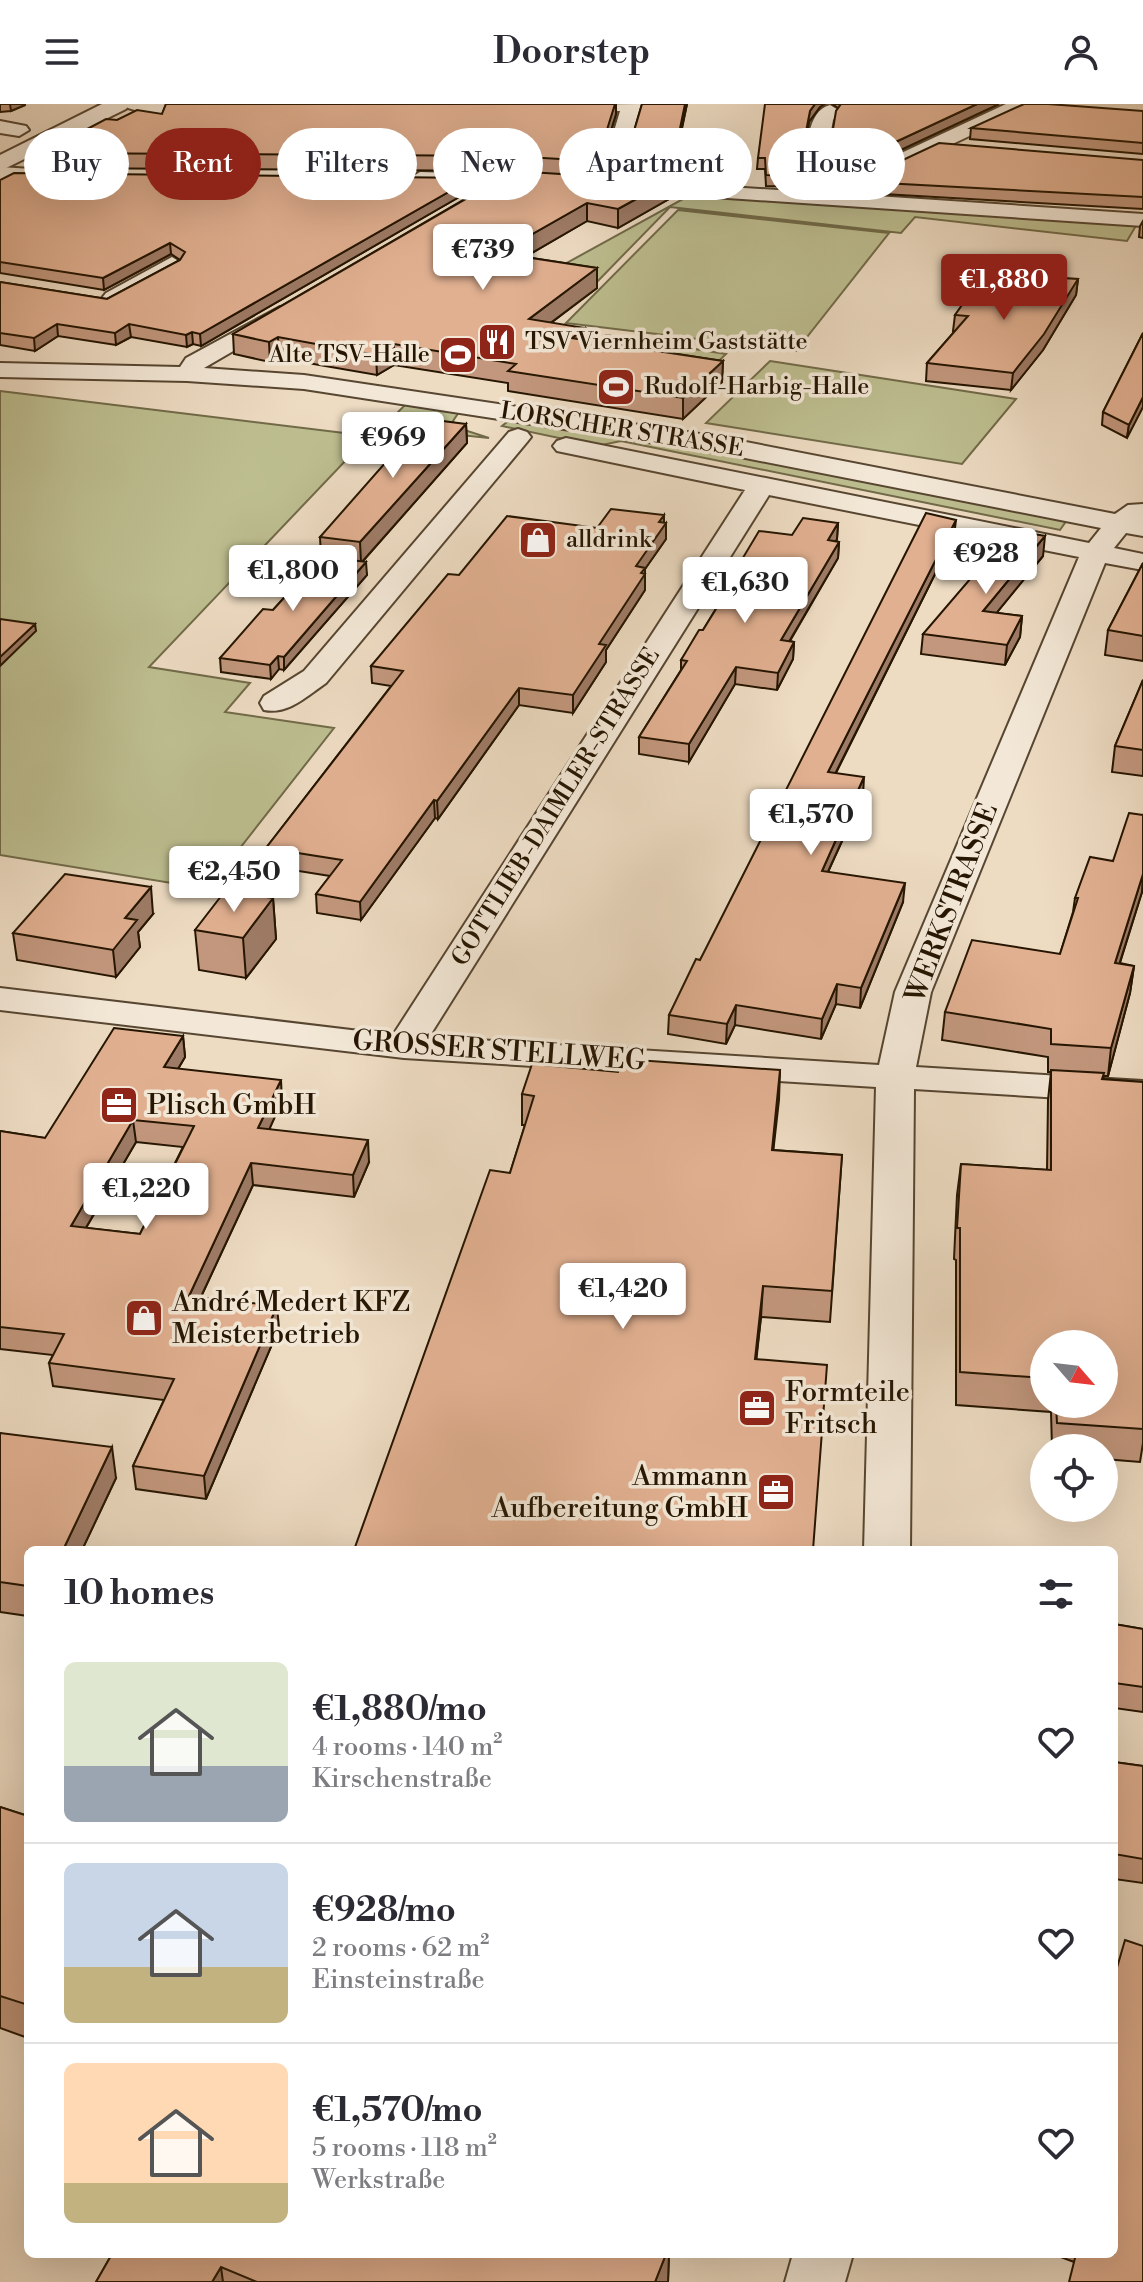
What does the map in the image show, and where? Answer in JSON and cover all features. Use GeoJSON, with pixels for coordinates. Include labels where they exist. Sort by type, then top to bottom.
{"type":"FeatureCollection","features":[{"type":"Feature","properties":{"kind":"street"},"geometry":{"type":"LineString","coordinates":[[6,132],[71,104]]}},
{"type":"Feature","properties":{"kind":"street"},"geometry":{"type":"LineString","coordinates":[[0,164],[118,104]]}},
{"type":"Feature","properties":{"kind":"street"},"geometry":{"type":"LineString","coordinates":[[131,104],[163,108],[236,108]]}},
{"type":"Feature","properties":{"kind":"street"},"geometry":{"type":"LineString","coordinates":[[537,106],[632,104],[625,128]]}},
{"type":"Feature","properties":{"kind":"street"},"geometry":{"type":"LineString","coordinates":[[905,163],[1025,104],[1041,105]]}},
{"type":"Feature","properties":{"kind":"street"},"geometry":{"type":"LineString","coordinates":[[821,128],[823,119],[830,111]]}},
{"type":"Feature","properties":{"kind":"street"},"geometry":{"type":"LineString","coordinates":[[938,145],[969,147]]}},
{"type":"Feature","properties":{"kind":"street"},"geometry":{"type":"LineString","coordinates":[[0,173],[24,176]]}},
{"type":"Feature","properties":{"kind":"street"},"geometry":{"type":"LineString","coordinates":[[905,197],[1143,220]]}},
{"type":"Feature","properties":{"kind":"street"},"geometry":{"type":"LineString","coordinates":[[471,204],[477,200]]}},
{"type":"Feature","properties":{"kind":"street"},"geometry":{"type":"LineString","coordinates":[[93,298],[109,301],[172,264]]}},
{"type":"Feature","properties":{"kind":"street"},"geometry":{"type":"LineString","coordinates":[[187,374],[195,363],[305,299]]}},
{"type":"Feature","properties":{"kind":"street","name":"LORSCHER STRASSE"},"geometry":{"type":"LineString","coordinates":[[0,370],[187,374],[304,382],[483,407],[1133,511]]}},
{"type":"Feature","properties":{"kind":"street"},"geometry":{"type":"LineString","coordinates":[[483,407],[470,420],[481,429],[1143,562]]}},
{"type":"Feature","properties":{"kind":"street"},"geometry":{"type":"LineString","coordinates":[[275,703],[315,677],[518,437]]}},
{"type":"Feature","properties":{"kind":"street","name":"GOTTLIEB-DAIMLER-STRASSE"},"geometry":{"type":"LineString","coordinates":[[404,1047],[761,486]]}},
{"type":"Feature","properties":{"kind":"street","name":"WERKSTRASSE"},"geometry":{"type":"LineString","coordinates":[[887,1546],[895,1078],[913,992],[1095,553],[1133,511]]}},
{"type":"Feature","properties":{"kind":"street","name":"GROSSER STELLWEG"},"geometry":{"type":"LineString","coordinates":[[0,999],[404,1047],[1143,1092]]}},
{"type":"Feature","properties":{"kind":"street"},"geometry":{"type":"LineString","coordinates":[[815,2282],[822,2258]]}},
{"type":"Feature","properties":{"kind":"green space"},"geometry":{"type":"Polygon","coordinates":[[[752,198],[1137,224],[1127,241],[915,217],[901,233],[670,207],[592,287],[454,325],[681,200],[752,198]]]}},
{"type":"Feature","properties":{"kind":"green space"},"geometry":{"type":"Polygon","coordinates":[[[678,210],[889,233],[796,351],[566,323],[678,210]]]}},
{"type":"Feature","properties":{"kind":"green space"},"geometry":{"type":"Polygon","coordinates":[[[606,335],[726,354],[703,376],[581,357],[606,335]]]}},
{"type":"Feature","properties":{"kind":"green space"},"geometry":{"type":"Polygon","coordinates":[[[770,361],[1016,399],[962,464],[706,423],[770,361]]]}},
{"type":"Feature","properties":{"kind":"green space"},"geometry":{"type":"Polygon","coordinates":[[[0,391],[369,436],[149,667],[250,683],[225,712],[334,728],[208,889],[0,855],[0,391]]]}},
{"type":"Feature","properties":{"kind":"green space"},"geometry":{"type":"Polygon","coordinates":[[[407,403],[459,412],[453,421],[458,428],[489,438],[383,427],[407,403]]]}},
{"type":"Feature","properties":{"kind":"green space"},"geometry":{"type":"Polygon","coordinates":[[[512,418],[679,445],[1067,520],[1060,530],[621,441],[597,446],[502,426],[512,418]]]}},
{"type":"Feature","properties":{"kind":"building"},"geometry":{"type":"Polygon","coordinates":[[[166,104],[615,104],[608,128],[559,128],[559,159],[543,158],[543,128],[433,128],[433,156],[417,155],[417,128],[277,128],[277,155],[261,154],[261,128],[145,128],[145,154],[129,154],[129,128],[89,128],[106,119],[117,120],[137,110],[162,114],[166,104]]]}},
{"type":"Feature","properties":{"kind":"building"},"geometry":{"type":"Polygon","coordinates":[[[642,104],[685,104],[680,128],[635,128],[642,104]]]}},
{"type":"Feature","properties":{"kind":"building"},"geometry":{"type":"Polygon","coordinates":[[[765,104],[815,104],[810,111],[807,128],[768,128],[768,175],[765,158],[758,158],[765,104]]]}},
{"type":"Feature","properties":{"kind":"building"},"geometry":{"type":"Polygon","coordinates":[[[841,104],[977,104],[905,138],[905,128],[833,128],[836,111],[841,104]]]}},
{"type":"Feature","properties":{"kind":"building"},"geometry":{"type":"Polygon","coordinates":[[[1024,104],[1143,111],[1143,143],[971,128],[1024,104]]]}},
{"type":"Feature","properties":{"kind":"building"},"geometry":{"type":"Polygon","coordinates":[[[939,143],[1143,160],[1143,197],[905,184],[905,159],[939,143]]]}},
{"type":"Feature","properties":{"kind":"building"},"geometry":{"type":"Polygon","coordinates":[[[14,173],[24,173],[24,200],[129,200],[129,174],[145,174],[145,200],[261,200],[261,176],[277,176],[277,200],[417,200],[417,177],[433,178],[434,200],[200,334],[192,332],[186,335],[129,324],[115,333],[57,324],[34,338],[0,333],[0,282],[107,299],[180,260],[185,252],[170,243],[103,278],[0,262],[0,180],[14,173]]]}},
{"type":"Feature","properties":{"kind":"building"},"geometry":{"type":"Polygon","coordinates":[[[543,173],[559,174],[559,200],[634,200],[618,209],[587,203],[499,253],[597,268],[529,319],[585,328],[572,338],[723,361],[683,398],[508,371],[516,364],[394,344],[376,355],[278,337],[269,342],[233,334],[464,200],[543,200],[543,173]]]}},
{"type":"Feature","properties":{"kind":"building"},"geometry":{"type":"Polygon","coordinates":[[[999,274],[1078,279],[1044,334],[1013,373],[927,363],[968,316],[955,315],[981,278],[994,279],[999,274]]]}},
{"type":"Feature","properties":{"kind":"building"},"geometry":{"type":"Polygon","coordinates":[[[1143,333],[1143,397],[1129,425],[1103,412],[1143,333]]]}},
{"type":"Feature","properties":{"kind":"building"},"geometry":{"type":"Polygon","coordinates":[[[422,421],[466,424],[360,542],[320,537],[422,421]]]}},
{"type":"Feature","properties":{"kind":"building"},"geometry":{"type":"Polygon","coordinates":[[[611,509],[664,515],[659,522],[666,523],[636,566],[645,568],[641,573],[645,574],[599,644],[606,645],[573,695],[519,688],[360,902],[316,894],[342,860],[266,848],[403,671],[371,666],[448,574],[459,575],[507,516],[597,528],[611,509]]]}},
{"type":"Feature","properties":{"kind":"building"},"geometry":{"type":"Polygon","coordinates":[[[926,513],[956,520],[828,772],[864,777],[822,871],[905,883],[861,988],[837,984],[822,1019],[736,1005],[727,1024],[669,1015],[696,959],[700,960],[926,513]]]}},
{"type":"Feature","properties":{"kind":"building"},"geometry":{"type":"Polygon","coordinates":[[[803,518],[838,523],[828,540],[839,542],[781,640],[794,642],[778,673],[736,667],[689,744],[639,737],[687,661],[681,660],[699,630],[703,630],[742,567],[738,566],[759,531],[792,535],[803,518]]]}},
{"type":"Feature","properties":{"kind":"building"},"geometry":{"type":"Polygon","coordinates":[[[1012,530],[1045,536],[983,611],[1022,616],[1007,645],[923,634],[1012,530]]]}},
{"type":"Feature","properties":{"kind":"building"},"geometry":{"type":"Polygon","coordinates":[[[322,556],[366,562],[284,657],[278,656],[270,665],[220,658],[263,609],[273,610],[322,556]]]}},
{"type":"Feature","properties":{"kind":"building"},"geometry":{"type":"Polygon","coordinates":[[[1143,563],[1143,636],[1108,630],[1143,563]]]}},
{"type":"Feature","properties":{"kind":"building"},"geometry":{"type":"Polygon","coordinates":[[[0,619],[35,624],[0,657],[0,619]]]}},
{"type":"Feature","properties":{"kind":"building"},"geometry":{"type":"Polygon","coordinates":[[[1143,680],[1143,750],[1115,746],[1143,680]]]}},
{"type":"Feature","properties":{"kind":"building"},"geometry":{"type":"Polygon","coordinates":[[[1129,813],[1143,815],[1143,874],[1115,963],[1134,966],[1111,1048],[1051,1044],[1051,1029],[945,1012],[972,940],[1060,954],[1090,857],[1113,861],[1129,813]]]}},
{"type":"Feature","properties":{"kind":"building"},"geometry":{"type":"Polygon","coordinates":[[[65,874],[151,887],[125,918],[137,920],[113,950],[13,933],[65,874]]]}},
{"type":"Feature","properties":{"kind":"building"},"geometry":{"type":"Polygon","coordinates":[[[225,891],[273,898],[243,938],[195,930],[225,891]]]}},
{"type":"Feature","properties":{"kind":"building"},"geometry":{"type":"Polygon","coordinates":[[[114,1028],[183,1036],[164,1067],[281,1080],[258,1128],[368,1140],[353,1175],[251,1163],[189,1296],[277,1306],[204,1476],[133,1466],[174,1379],[49,1363],[64,1334],[0,1327],[0,1131],[45,1138],[114,1028]],[[133,1120],[71,1226],[140,1234],[194,1126],[133,1120]]]}},
{"type":"Feature","properties":{"kind":"building"},"geometry":{"type":"Polygon","coordinates":[[[622,1059],[780,1070],[772,1150],[842,1155],[832,1291],[763,1286],[755,1359],[827,1365],[813,1546],[355,1546],[490,1170],[510,1173],[534,1096],[522,1094],[532,1064],[618,1072],[622,1059]]]}},
{"type":"Feature","properties":{"kind":"building"},"geometry":{"type":"Polygon","coordinates":[[[1051,1070],[1104,1073],[1102,1079],[1143,1082],[1143,1429],[1057,1423],[1057,1418],[1118,1418],[1118,1330],[1030,1330],[1030,1377],[960,1372],[960,1228],[957,1228],[961,1164],[1051,1170],[1051,1070]]]}},
{"type":"Feature","properties":{"kind":"building"},"geometry":{"type":"Polygon","coordinates":[[[0,1433],[112,1447],[65,1546],[24,1546],[24,1585],[0,1582],[0,1433]]]}},
{"type":"Feature","properties":{"kind":"building"},"geometry":{"type":"Polygon","coordinates":[[[1118,1625],[1143,1629],[1143,1687],[1118,1684],[1118,1625]]]}},
{"type":"Feature","properties":{"kind":"building"},"geometry":{"type":"Polygon","coordinates":[[[1118,1763],[1143,1766],[1143,1859],[1118,1855],[1118,1763]]]}},
{"type":"Feature","properties":{"kind":"building"},"geometry":{"type":"Polygon","coordinates":[[[0,1807],[24,1815],[24,2004],[0,1996],[0,1807]]]}},
{"type":"Feature","properties":{"kind":"building"},"geometry":{"type":"Polygon","coordinates":[[[1125,1940],[1143,1946],[1143,2282],[1069,2282],[1075,2258],[1118,2258],[1118,1964],[1125,1940]]]}},
{"type":"Feature","properties":{"kind":"building"},"geometry":{"type":"Polygon","coordinates":[[[110,2258],[664,2258],[655,2282],[257,2282],[221,2267],[212,2282],[96,2282],[110,2258]]]}},
{"type":"Feature","properties":{"kind":"place","name":"TSV Viernheim Gaststätte"},"geometry":{"type":"Point","coordinates":[497,342]}},
{"type":"Feature","properties":{"kind":"place","name":"Alte TSV-Halle"},"geometry":{"type":"Point","coordinates":[458,355]}},
{"type":"Feature","properties":{"kind":"place","name":"Rudolf-Harbig-Halle"},"geometry":{"type":"Point","coordinates":[616,387]}},
{"type":"Feature","properties":{"kind":"place","name":"alldrink"},"geometry":{"type":"Point","coordinates":[538,540]}},
{"type":"Feature","properties":{"kind":"place","name":"Plisch GmbH"},"geometry":{"type":"Point","coordinates":[119,1105]}},
{"type":"Feature","properties":{"kind":"place","name":"André Medert KFZ Meisterbetrieb"},"geometry":{"type":"Point","coordinates":[144,1318]}},
{"type":"Feature","properties":{"kind":"place","name":"Formteile Fritsch"},"geometry":{"type":"Point","coordinates":[757,1408]}},
{"type":"Feature","properties":{"kind":"place","name":"Ammann Aufbereitung GmbH"},"geometry":{"type":"Point","coordinates":[776,1492]}}]}
